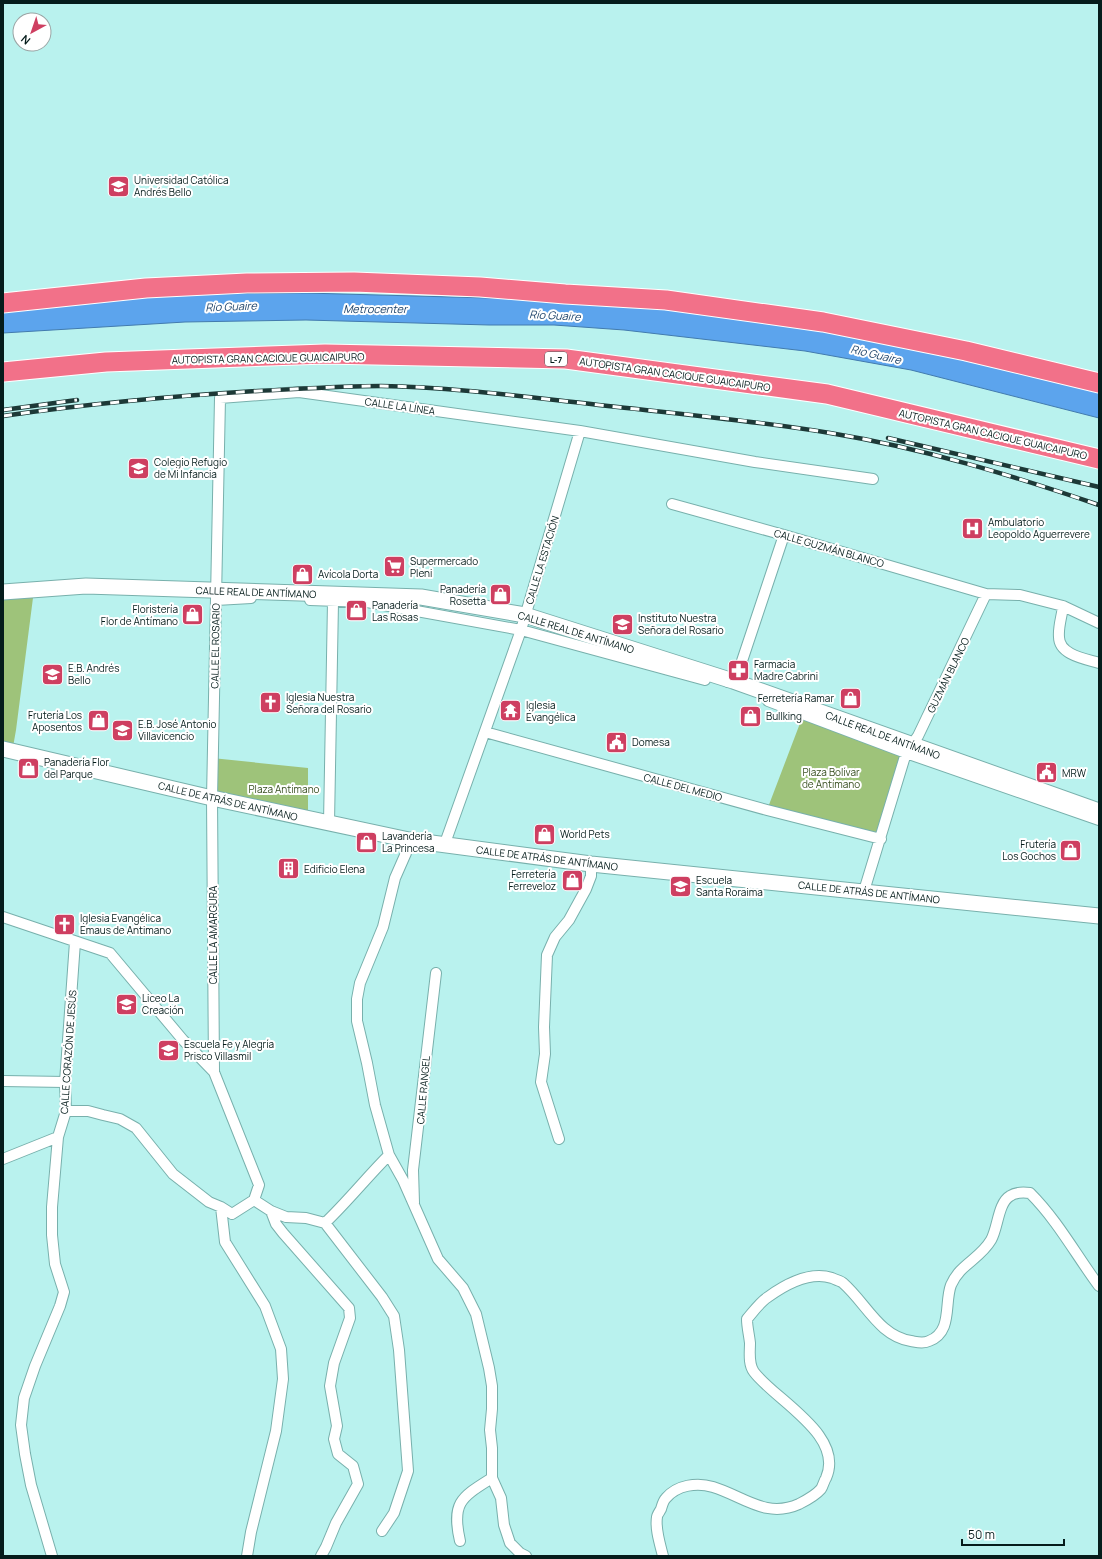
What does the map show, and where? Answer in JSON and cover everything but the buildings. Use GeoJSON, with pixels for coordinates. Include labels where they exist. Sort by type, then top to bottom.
{"type":"FeatureCollection","features":[{"type":"Feature","properties":{"kind":"highway"},"geometry":{"type":"LineString","coordinates":[[3,303],[146,288],[247,283],[308,282],[354,282],[480,287],[666,300],[823,322],[966,351],[1099,383]]}},
{"type":"Feature","properties":{"kind":"highway","name":"AUTOPISTA GRAN CACIQUE GUAICAIPURO"},"geometry":{"type":"LineString","coordinates":[[3,372],[106,362],[326,354],[566,359],[827,394],[1099,459]]}},
{"type":"Feature","properties":{"kind":"street","name":"CALLE LA LÍNEA"},"geometry":{"type":"LineString","coordinates":[[220,398],[299,392],[580,431],[755,462],[873,479]]}},
{"type":"Feature","properties":{"kind":"street","name":"CALLE EL ROSARIO"},"geometry":{"type":"LineString","coordinates":[[212,798],[220,398]]}},
{"type":"Feature","properties":{"kind":"street","name":"CALLE LA ESTACIÓN"},"geometry":{"type":"LineString","coordinates":[[444,846],[521,630],[580,431]]}},
{"type":"Feature","properties":{"kind":"street","name":"CALLE GUZMÁN BLANCO"},"geometry":{"type":"LineString","coordinates":[[672,504],[986,594],[1020,595],[1063,606],[1099,623]]}},
{"type":"Feature","properties":{"kind":"street"},"geometry":{"type":"LineString","coordinates":[[215,595],[333,602],[367,602],[521,630],[728,683],[738,673],[784,535]]}},
{"type":"Feature","properties":{"kind":"street","name":"CALLE REAL DE ANTÍMANO"},"geometry":{"type":"LineString","coordinates":[[3,592],[86,586],[173,588],[215,595],[421,597],[525,615],[728,683],[909,749],[1099,811]]}},
{"type":"Feature","properties":{"kind":"street","name":"GUZMÁN BLANCO"},"geometry":{"type":"LineString","coordinates":[[864,891],[909,749],[918,736],[986,594]]}},
{"type":"Feature","properties":{"kind":"street"},"geometry":{"type":"LineString","coordinates":[[329,824],[333,602]]}},
{"type":"Feature","properties":{"kind":"street"},"geometry":{"type":"LineString","coordinates":[[1063,606],[1058,638],[1062,647],[1069,653],[1099,663]]}},
{"type":"Feature","properties":{"kind":"street","name":"CALLE DEL MEDIO"},"geometry":{"type":"LineString","coordinates":[[485,732],[768,810],[881,839]]}},
{"type":"Feature","properties":{"kind":"street","name":"CALLE DE ATRÁS DE ANTÍMANO"},"geometry":{"type":"LineString","coordinates":[[3,749],[329,824],[444,846],[591,864],[1099,916]]}},
{"type":"Feature","properties":{"kind":"street"},"geometry":{"type":"LineString","coordinates":[[909,749],[1099,820]]}},
{"type":"Feature","properties":{"kind":"street","name":"CALLE LA AMARGURA"},"geometry":{"type":"LineString","coordinates":[[212,798],[214,1072],[259,1184],[254,1200]]}},
{"type":"Feature","properties":{"kind":"street"},"geometry":{"type":"LineString","coordinates":[[408,840],[406,853],[395,878],[383,927],[360,983],[357,999],[357,1021],[375,1105],[389,1155],[438,1259],[463,1288],[476,1314],[490,1368],[492,1386],[490,1430],[492,1448],[492,1478],[501,1498],[504,1525],[510,1543],[526,1556]]}},
{"type":"Feature","properties":{"kind":"street"},"geometry":{"type":"LineString","coordinates":[[560,1139],[541,1082],[545,1054],[544,1027],[547,955],[555,937],[569,920],[586,889],[591,876],[591,864]]}},
{"type":"Feature","properties":{"kind":"street","name":"CALLE LA AMARGURA"},"geometry":{"type":"LineString","coordinates":[[3,917],[110,953],[183,1040],[214,1072]]}},
{"type":"Feature","properties":{"kind":"street","name":"CALLE CORAZÓN DE JESÚS"},"geometry":{"type":"LineString","coordinates":[[52,1556],[31,1485],[21,1425],[24,1398],[35,1366],[60,1306],[64,1292],[55,1264],[52,1235],[52,1207],[58,1137],[66,1111],[66,1082],[75,942]]}},
{"type":"Feature","properties":{"kind":"street","name":"CALLE RANGEL"},"geometry":{"type":"LineString","coordinates":[[414,1208],[413,1170],[436,973]]}},
{"type":"Feature","properties":{"kind":"street"},"geometry":{"type":"LineString","coordinates":[[3,1081],[66,1082]]}},
{"type":"Feature","properties":{"kind":"street"},"geometry":{"type":"LineString","coordinates":[[66,1111],[88,1111],[120,1119],[136,1128],[173,1174],[209,1202],[232,1214],[254,1200],[271,1212],[286,1217],[306,1218],[325,1223],[382,1297],[394,1316],[408,1471],[394,1513],[382,1531]]}},
{"type":"Feature","properties":{"kind":"street"},"geometry":{"type":"LineString","coordinates":[[3,1160],[58,1137]]}},
{"type":"Feature","properties":{"kind":"street"},"geometry":{"type":"LineString","coordinates":[[325,1223],[348,1201],[364,1180],[389,1155]]}},
{"type":"Feature","properties":{"kind":"street"},"geometry":{"type":"LineString","coordinates":[[663,1556],[658,1534],[657,1517],[665,1498],[678,1488],[692,1484],[712,1487],[766,1508],[790,1508],[808,1500],[821,1488],[828,1473],[829,1456],[822,1440],[806,1420],[753,1371],[749,1355],[750,1342],[747,1330],[747,1319],[767,1297],[796,1280],[817,1276],[828,1277],[842,1282],[874,1320],[902,1340],[923,1343],[930,1341],[935,1338],[942,1329],[947,1318],[951,1286],[961,1268],[979,1255],[992,1240],[1003,1205],[1009,1196],[1020,1192],[1030,1193],[1042,1205],[1060,1227],[1099,1286]]}},
{"type":"Feature","properties":{"kind":"street"},"geometry":{"type":"LineString","coordinates":[[221,1207],[225,1242],[265,1306],[281,1349],[283,1379],[276,1431],[251,1532],[247,1556]]}},
{"type":"Feature","properties":{"kind":"street"},"geometry":{"type":"LineString","coordinates":[[271,1212],[276,1224],[283,1233],[349,1308],[350,1318],[332,1371],[330,1386],[337,1426],[334,1439],[338,1454],[353,1466],[358,1484],[336,1523],[321,1556]]}},
{"type":"Feature","properties":{"kind":"street"},"geometry":{"type":"LineString","coordinates":[[460,1541],[456,1526],[456,1514],[459,1504],[470,1492],[492,1478]]}},
{"type":"Feature","properties":{"kind":"green space"},"geometry":{"type":"Polygon","coordinates":[[[34,590],[13,747],[3,744],[3,595],[34,590]]]}},
{"type":"Feature","properties":{"kind":"green space","name":"Plaza Bolívar de Antímano"},"geometry":{"type":"Polygon","coordinates":[[[802,718],[906,753],[881,839],[767,810],[802,718]]]}},
{"type":"Feature","properties":{"kind":"green space","name":"Plaza Antímano"},"geometry":{"type":"Polygon","coordinates":[[[212,758],[308,768],[308,819],[212,798],[212,758]]]}},
{"type":"Feature","properties":{"kind":"water","name":"Metrocenter"},"geometry":{"type":"Polygon","coordinates":[[[305,293],[489,298],[555,297],[809,324],[1099,389],[1099,418],[911,370],[805,351],[624,330],[554,325],[489,325],[306,320],[185,322],[3,333],[3,305],[184,294],[305,293]]]}},
{"type":"Feature","properties":{"kind":"railway"},"geometry":{"type":"LineString","coordinates":[[3,416],[194,395],[335,387],[381,386],[438,388],[747,421],[864,439],[966,463],[1099,505]]}},
{"type":"Feature","properties":{"kind":"railway"},"geometry":{"type":"LineString","coordinates":[[3,410],[77,400]]}},
{"type":"Feature","properties":{"kind":"railway"},"geometry":{"type":"LineString","coordinates":[[888,438],[1099,487]]}},
{"type":"Feature","properties":{"kind":"place","name":"Universidad Católica Andrés Bello"},"geometry":{"type":"Point","coordinates":[119,186]}},
{"type":"Feature","properties":{"kind":"place","name":"Colegio Refugio de Mi Infancia"},"geometry":{"type":"Point","coordinates":[138,468]}},
{"type":"Feature","properties":{"kind":"place","name":"Ambulatorio Leopoldo Aguerrevere"},"geometry":{"type":"Point","coordinates":[973,528]}},
{"type":"Feature","properties":{"kind":"place","name":"Supermercado Pleni"},"geometry":{"type":"Point","coordinates":[394,567]}},
{"type":"Feature","properties":{"kind":"place","name":"Avícola Dorta"},"geometry":{"type":"Point","coordinates":[303,574]}},
{"type":"Feature","properties":{"kind":"place","name":"Panadería Rosetta"},"geometry":{"type":"Point","coordinates":[501,595]}},
{"type":"Feature","properties":{"kind":"place","name":"Panadería Las Rosas"},"geometry":{"type":"Point","coordinates":[356,611]}},
{"type":"Feature","properties":{"kind":"place","name":"Floristería Flor de Antímano"},"geometry":{"type":"Point","coordinates":[193,615]}},
{"type":"Feature","properties":{"kind":"place","name":"Instituto Nuestra Señora del Rosario"},"geometry":{"type":"Point","coordinates":[623,624]}},
{"type":"Feature","properties":{"kind":"place","name":"Farmacia Madre Cabrini"},"geometry":{"type":"Point","coordinates":[738,670]}},
{"type":"Feature","properties":{"kind":"place","name":"E.B. Andrés Bello"},"geometry":{"type":"Point","coordinates":[53,674]}},
{"type":"Feature","properties":{"kind":"place","name":"Ferretería Ramar"},"geometry":{"type":"Point","coordinates":[850,698]}},
{"type":"Feature","properties":{"kind":"place","name":"Iglesia Nuestra Señora del Rosario"},"geometry":{"type":"Point","coordinates":[271,703]}},
{"type":"Feature","properties":{"kind":"place","name":"Iglesia Evangélica"},"geometry":{"type":"Point","coordinates":[511,711]}},
{"type":"Feature","properties":{"kind":"place","name":"Bullking"},"geometry":{"type":"Point","coordinates":[750,716]}},
{"type":"Feature","properties":{"kind":"place","name":"Frutería Los Aposentos"},"geometry":{"type":"Point","coordinates":[98,721]}},
{"type":"Feature","properties":{"kind":"place","name":"E.B. José Antonio Villavicencio"},"geometry":{"type":"Point","coordinates":[123,730]}},
{"type":"Feature","properties":{"kind":"place","name":"Domesa"},"geometry":{"type":"Point","coordinates":[617,742]}},
{"type":"Feature","properties":{"kind":"place","name":"Panadería Flor del Parque"},"geometry":{"type":"Point","coordinates":[29,768]}},
{"type":"Feature","properties":{"kind":"place","name":"MRW"},"geometry":{"type":"Point","coordinates":[1046,773]}},
{"type":"Feature","properties":{"kind":"place","name":"World Pets"},"geometry":{"type":"Point","coordinates":[545,834]}},
{"type":"Feature","properties":{"kind":"place","name":"Lavandería La Princesa"},"geometry":{"type":"Point","coordinates":[367,842]}},
{"type":"Feature","properties":{"kind":"place","name":"Frutería Los Gochos"},"geometry":{"type":"Point","coordinates":[1071,850]}},
{"type":"Feature","properties":{"kind":"place","name":"Edificio Elena"},"geometry":{"type":"Point","coordinates":[288,869]}},
{"type":"Feature","properties":{"kind":"place","name":"Ferretería Ferreveloz"},"geometry":{"type":"Point","coordinates":[572,880]}},
{"type":"Feature","properties":{"kind":"place","name":"Escuela Santa Roraima"},"geometry":{"type":"Point","coordinates":[681,886]}},
{"type":"Feature","properties":{"kind":"place","name":"Iglesia Evangélica Emaus de Antimano"},"geometry":{"type":"Point","coordinates":[64,924]}},
{"type":"Feature","properties":{"kind":"place","name":"Liceo La Creación"},"geometry":{"type":"Point","coordinates":[127,1004]}},
{"type":"Feature","properties":{"kind":"place","name":"Escuela Fe y Alegría Prisco Villasmil"},"geometry":{"type":"Point","coordinates":[169,1050]}},
{"type":"Feature","properties":{"kind":"water label","name":"Río Guaire"},"geometry":{"type":"Point","coordinates":[231,306]}},
{"type":"Feature","properties":{"kind":"water label","name":"Río Guaire"},"geometry":{"type":"Point","coordinates":[555,315]}},
{"type":"Feature","properties":{"kind":"water label","name":"Río Guaire"},"geometry":{"type":"Point","coordinates":[876,354]}}]}
